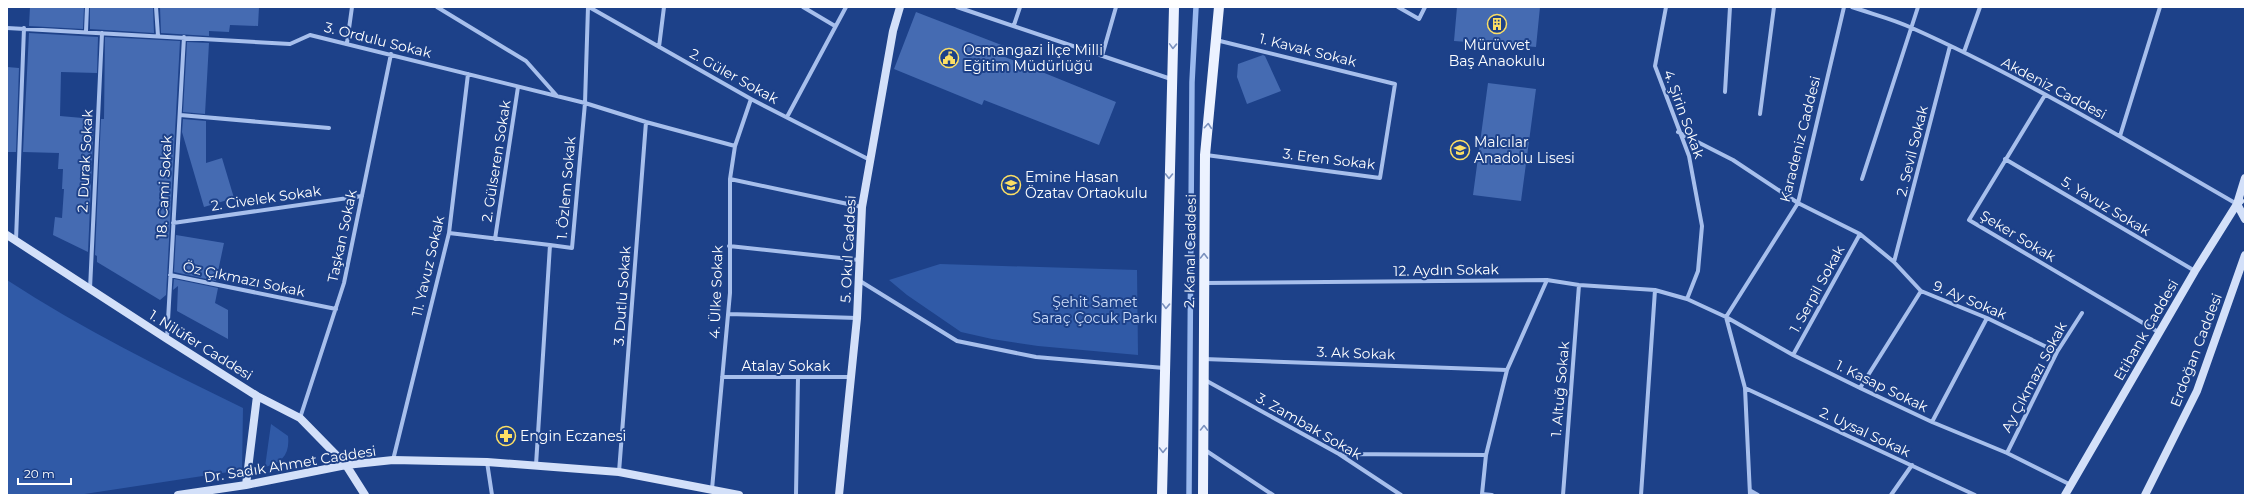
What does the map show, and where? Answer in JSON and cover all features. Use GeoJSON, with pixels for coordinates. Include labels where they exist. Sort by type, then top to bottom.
{"type":"FeatureCollection","features":[{"type":"Feature","properties":{"kind":"main road","name":"5. Okul Caddesi"},"geometry":{"type":"LineString","coordinates":[[839,495],[860,281],[859,260],[862,206],[893,31],[900,7]]}},
{"type":"Feature","properties":{"kind":"main road","name":"2. Kanal Caddesi"},"geometry":{"type":"LineString","coordinates":[[1162,495],[1174,7]]}},
{"type":"Feature","properties":{"kind":"main road","name":"2. Kanal Caddesi"},"geometry":{"type":"LineString","coordinates":[[1203,495],[1205,380],[1203,359],[1205,155],[1219,7]]}},
{"type":"Feature","properties":{"kind":"main road","name":"Etibank Caddesi"},"geometry":{"type":"LineString","coordinates":[[2065,495],[2072,486],[2195,271],[2237,204],[2245,178]]}},
{"type":"Feature","properties":{"kind":"main road"},"geometry":{"type":"LineString","coordinates":[[2245,194],[2237,204],[2245,219]]}},
{"type":"Feature","properties":{"kind":"main road","name":"1. Nilüfer Caddesi"},"geometry":{"type":"LineString","coordinates":[[7,235],[90,290],[257,396],[300,418],[346,465],[365,495]]}},
{"type":"Feature","properties":{"kind":"main road","name":"Erdoğan Caddesi"},"geometry":{"type":"LineString","coordinates":[[2145,495],[2197,391],[2245,255]]}},
{"type":"Feature","properties":{"kind":"main road"},"geometry":{"type":"LineString","coordinates":[[246,485],[257,396]]}},
{"type":"Feature","properties":{"kind":"main road","name":"Dr. Sadık Ahmet Caddesi"},"geometry":{"type":"LineString","coordinates":[[178,495],[246,485],[346,465],[393,460],[487,462],[619,472],[712,488],[733,494]]}},
{"type":"Feature","properties":{"kind":"street"},"geometry":{"type":"LineString","coordinates":[[86,31],[87,7]]}},
{"type":"Feature","properties":{"kind":"street"},"geometry":{"type":"LineString","coordinates":[[156,7],[158,36]]}},
{"type":"Feature","properties":{"kind":"street"},"geometry":{"type":"LineString","coordinates":[[347,43],[352,7]]}},
{"type":"Feature","properties":{"kind":"street"},"geometry":{"type":"LineString","coordinates":[[437,7],[526,61],[557,96]]}},
{"type":"Feature","properties":{"kind":"street","name":"2. Güler Sokak"},"geometry":{"type":"LineString","coordinates":[[588,7],[751,99],[870,160]]}},
{"type":"Feature","properties":{"kind":"street","name":"1. Özlem Sokak"},"geometry":{"type":"LineString","coordinates":[[536,465],[550,245],[572,248],[584,103],[588,7]]}},
{"type":"Feature","properties":{"kind":"street"},"geometry":{"type":"LineString","coordinates":[[660,47],[664,7]]}},
{"type":"Feature","properties":{"kind":"street"},"geometry":{"type":"LineString","coordinates":[[803,7],[836,26]]}},
{"type":"Feature","properties":{"kind":"street"},"geometry":{"type":"LineString","coordinates":[[786,116],[846,7]]}},
{"type":"Feature","properties":{"kind":"street"},"geometry":{"type":"LineString","coordinates":[[957,7],[1172,79]]}},
{"type":"Feature","properties":{"kind":"street"},"geometry":{"type":"LineString","coordinates":[[1014,26],[1020,7]]}},
{"type":"Feature","properties":{"kind":"street"},"geometry":{"type":"LineString","coordinates":[[1102,56],[1116,7]]}},
{"type":"Feature","properties":{"kind":"street"},"geometry":{"type":"LineString","coordinates":[[1398,7],[1419,19],[1425,7]]}},
{"type":"Feature","properties":{"kind":"street","name":"4. Şirin Sokak"},"geometry":{"type":"LineString","coordinates":[[1666,7],[1655,66],[1678,132],[1689,156],[1702,226],[1698,271],[1687,299]]}},
{"type":"Feature","properties":{"kind":"street"},"geometry":{"type":"LineString","coordinates":[[1725,92],[1730,7]]}},
{"type":"Feature","properties":{"kind":"street"},"geometry":{"type":"LineString","coordinates":[[1760,114],[1774,7]]}},
{"type":"Feature","properties":{"kind":"street","name":"Karadeniz Caddesi"},"geometry":{"type":"LineString","coordinates":[[1726,317],[1798,203],[1844,7]]}},
{"type":"Feature","properties":{"kind":"street","name":"Akdeniz Caddesi"},"geometry":{"type":"LineString","coordinates":[[1852,7],[1911,27],[1964,52],[2120,136],[2237,204]]}},
{"type":"Feature","properties":{"kind":"street"},"geometry":{"type":"LineString","coordinates":[[1862,179],[1918,7]]}},
{"type":"Feature","properties":{"kind":"street"},"geometry":{"type":"LineString","coordinates":[[1964,52],[1980,7]]}},
{"type":"Feature","properties":{"kind":"street"},"geometry":{"type":"LineString","coordinates":[[2120,136],[2160,7]]}},
{"type":"Feature","properties":{"kind":"street","name":"3. Ordulu Sokak"},"geometry":{"type":"LineString","coordinates":[[7,28],[86,31],[290,44],[310,35],[584,103],[646,122],[735,146]]}},
{"type":"Feature","properties":{"kind":"street"},"geometry":{"type":"LineString","coordinates":[[16,242],[24,28]]}},
{"type":"Feature","properties":{"kind":"street","name":"2. Durak Sokak"},"geometry":{"type":"LineString","coordinates":[[90,290],[102,33]]}},
{"type":"Feature","properties":{"kind":"street","name":"18. Cami Sokak"},"geometry":{"type":"LineString","coordinates":[[167,339],[184,37]]}},
{"type":"Feature","properties":{"kind":"street","name":"1. Kavak Sokak"},"geometry":{"type":"LineString","coordinates":[[1216,40],[1395,84]]}},
{"type":"Feature","properties":{"kind":"street","name":"2. Sevil Sokak"},"geometry":{"type":"LineString","coordinates":[[1894,262],[1950,46]]}},
{"type":"Feature","properties":{"kind":"street","name":"Taşkan Sokak"},"geometry":{"type":"LineString","coordinates":[[300,418],[344,283],[391,54]]}},
{"type":"Feature","properties":{"kind":"street","name":"11. Yavuz Sokak"},"geometry":{"type":"LineString","coordinates":[[393,460],[449,233],[468,74]]}},
{"type":"Feature","properties":{"kind":"street","name":"3. Eren Sokak"},"geometry":{"type":"LineString","coordinates":[[1205,155],[1380,178],[1395,84]]}},
{"type":"Feature","properties":{"kind":"street","name":"2. Gülseren Sokak"},"geometry":{"type":"LineString","coordinates":[[495,239],[518,87]]}},
{"type":"Feature","properties":{"kind":"street","name":"Şeker Sokak"},"geometry":{"type":"LineString","coordinates":[[2045,95],[1969,220],[2160,333]]}},
{"type":"Feature","properties":{"kind":"street","name":"4. Ülke Sokak"},"geometry":{"type":"LineString","coordinates":[[712,488],[728,314],[730,179],[735,146],[751,99]]}},
{"type":"Feature","properties":{"kind":"street"},"geometry":{"type":"LineString","coordinates":[[180,115],[329,128]]}},
{"type":"Feature","properties":{"kind":"street","name":"3. Dutlu Sokak"},"geometry":{"type":"LineString","coordinates":[[619,472],[646,122]]}},
{"type":"Feature","properties":{"kind":"street","name":"9. Ay Sokak"},"geometry":{"type":"LineString","coordinates":[[1678,132],[1733,160],[1798,203],[1860,234],[1894,262],[1921,291],[1988,318],[2057,352]]}},
{"type":"Feature","properties":{"kind":"street","name":"5. Yavuz Sokak"},"geometry":{"type":"LineString","coordinates":[[2006,159],[2195,271]]}},
{"type":"Feature","properties":{"kind":"street"},"geometry":{"type":"LineString","coordinates":[[730,179],[862,206]]}},
{"type":"Feature","properties":{"kind":"street","name":"2. Civelek Sokak"},"geometry":{"type":"LineString","coordinates":[[173,223],[362,196]]}},
{"type":"Feature","properties":{"kind":"street"},"geometry":{"type":"LineString","coordinates":[[449,233],[550,245]]}},
{"type":"Feature","properties":{"kind":"street","name":"1. Serpil Sokak"},"geometry":{"type":"LineString","coordinates":[[1793,355],[1860,234]]}},
{"type":"Feature","properties":{"kind":"street"},"geometry":{"type":"LineString","coordinates":[[729,246],[859,260]]}},
{"type":"Feature","properties":{"kind":"street","name":"Öz Çıkmazı Sokak"},"geometry":{"type":"LineString","coordinates":[[170,275],[336,309]]}},
{"type":"Feature","properties":{"kind":"street"},"geometry":{"type":"LineString","coordinates":[[1492,495],[1482,494],[1486,455],[1507,370],[1548,280]]}},
{"type":"Feature","properties":{"kind":"street","name":"12. Aydın Sokak"},"geometry":{"type":"LineString","coordinates":[[1204,284],[1548,280],[1579,285],[1655,290],[1687,299]]}},
{"type":"Feature","properties":{"kind":"street"},"geometry":{"type":"LineString","coordinates":[[860,281],[957,341],[1036,357],[1164,368]]}},
{"type":"Feature","properties":{"kind":"street","name":"1. Altuğ Sokak"},"geometry":{"type":"LineString","coordinates":[[1563,495],[1579,285]]}},
{"type":"Feature","properties":{"kind":"street"},"geometry":{"type":"LineString","coordinates":[[1641,495],[1655,290]]}},
{"type":"Feature","properties":{"kind":"street"},"geometry":{"type":"LineString","coordinates":[[1860,388],[1921,291]]}},
{"type":"Feature","properties":{"kind":"street","name":"1. Kasap Sokak"},"geometry":{"type":"LineString","coordinates":[[1687,299],[1726,317],[1793,355],[1860,388],[1932,422],[2007,453],[2072,486]]}},
{"type":"Feature","properties":{"kind":"street","name":"Ay Çıkmazı Sokak"},"geometry":{"type":"LineString","coordinates":[[2007,453],[2057,352],[2082,313]]}},
{"type":"Feature","properties":{"kind":"street"},"geometry":{"type":"LineString","coordinates":[[728,314],[857,318]]}},
{"type":"Feature","properties":{"kind":"street"},"geometry":{"type":"LineString","coordinates":[[1726,317],[1745,388],[1750,493],[1758,495]]}},
{"type":"Feature","properties":{"kind":"street"},"geometry":{"type":"LineString","coordinates":[[1932,422],[1988,318]]}},
{"type":"Feature","properties":{"kind":"street","name":"3. Ak Sokak"},"geometry":{"type":"LineString","coordinates":[[1203,359],[1507,370]]}},
{"type":"Feature","properties":{"kind":"street","name":"Atalay Sokak"},"geometry":{"type":"LineString","coordinates":[[722,377],[851,377]]}},
{"type":"Feature","properties":{"kind":"street"},"geometry":{"type":"LineString","coordinates":[[796,495],[798,377]]}},
{"type":"Feature","properties":{"kind":"street","name":"3. Zambak Sokak"},"geometry":{"type":"LineString","coordinates":[[1205,380],[1339,454],[1401,495]]}},
{"type":"Feature","properties":{"kind":"street","name":"2. Uysal Sokak"},"geometry":{"type":"LineString","coordinates":[[1745,388],[1975,495]]}},
{"type":"Feature","properties":{"kind":"street"},"geometry":{"type":"LineString","coordinates":[[1204,449],[1273,495]]}},
{"type":"Feature","properties":{"kind":"street"},"geometry":{"type":"LineString","coordinates":[[1339,454],[1486,455]]}},
{"type":"Feature","properties":{"kind":"street"},"geometry":{"type":"LineString","coordinates":[[487,462],[492,495]]}},
{"type":"Feature","properties":{"kind":"street"},"geometry":{"type":"LineString","coordinates":[[1891,495],[1912,465]]}},
{"type":"Feature","properties":{"kind":"green space","name":"Şehit Samet Saraç Çocuk Parkı"},"geometry":{"type":"Polygon","coordinates":[[[940,264],[1137,270],[1138,355],[1038,346],[992,339],[961,332],[907,295],[889,280],[940,264]]]}},
{"type":"Feature","properties":{"kind":"green space"},"geometry":{"type":"Polygon","coordinates":[[[7,280],[94,332],[243,408],[242,470],[78,495],[7,495],[7,280]]]}},
{"type":"Feature","properties":{"kind":"green space"},"geometry":{"type":"Polygon","coordinates":[[[271,424],[288,436],[288,448],[284,457],[276,463],[265,467],[271,424]]]}},
{"type":"Feature","properties":{"kind":"building"},"geometry":{"type":"Polygon","coordinates":[[[30,7],[84,7],[83,29],[29,26],[30,7]]]}},
{"type":"Feature","properties":{"kind":"building"},"geometry":{"type":"Polygon","coordinates":[[[90,7],[153,7],[154,33],[90,29],[90,7]]]}},
{"type":"Feature","properties":{"kind":"building"},"geometry":{"type":"Polygon","coordinates":[[[160,7],[259,7],[258,26],[230,25],[229,32],[209,31],[209,36],[161,33],[160,7]]]}},
{"type":"Feature","properties":{"kind":"building","name":"Mürüvvet Baş Anaokulu"},"geometry":{"type":"Polygon","coordinates":[[[1457,7],[1540,7],[1536,47],[1454,41],[1457,7]]]}},
{"type":"Feature","properties":{"kind":"building"},"geometry":{"type":"Polygon","coordinates":[[[916,12],[1004,46],[1000,55],[1116,102],[1099,145],[984,100],[982,105],[894,69],[916,12]]]}},
{"type":"Feature","properties":{"kind":"building"},"geometry":{"type":"Polygon","coordinates":[[[29,33],[98,37],[97,73],[61,72],[60,116],[94,119],[88,252],[53,235],[55,217],[62,218],[64,189],[62,189],[63,169],[58,169],[59,153],[23,152],[29,33]]]}},
{"type":"Feature","properties":{"kind":"building"},"geometry":{"type":"Polygon","coordinates":[[[105,37],[180,41],[166,295],[160,300],[97,262],[97,256],[95,255],[101,119],[104,119],[105,37]]]}},
{"type":"Feature","properties":{"kind":"building"},"geometry":{"type":"Polygon","coordinates":[[[187,42],[209,43],[205,114],[183,112],[187,42]]]}},
{"type":"Feature","properties":{"kind":"building"},"geometry":{"type":"Polygon","coordinates":[[[1263,55],[1265,56],[1281,91],[1247,104],[1237,77],[1238,64],[1263,55]]]}},
{"type":"Feature","properties":{"kind":"building"},"geometry":{"type":"Polygon","coordinates":[[[7,67],[19,68],[16,152],[7,152],[7,67]]]}},
{"type":"Feature","properties":{"kind":"building"},"geometry":{"type":"Polygon","coordinates":[[[1488,83],[1536,89],[1521,201],[1473,195],[1488,83]]]}},
{"type":"Feature","properties":{"kind":"building"},"geometry":{"type":"Polygon","coordinates":[[[183,119],[206,121],[206,163],[222,158],[234,198],[204,207],[182,132],[183,119]]]}},
{"type":"Feature","properties":{"kind":"building"},"geometry":{"type":"Polygon","coordinates":[[[176,235],[224,243],[216,281],[174,272],[176,235]]]}},
{"type":"Feature","properties":{"kind":"building"},"geometry":{"type":"Polygon","coordinates":[[[174,279],[218,288],[215,303],[228,310],[228,339],[177,311],[178,286],[173,290],[174,279]]]}},
{"type":"Feature","properties":{"kind":"waterway"},"geometry":{"type":"LineString","coordinates":[[1189,495],[1192,82],[1196,7]]}},
{"type":"Feature","properties":{"kind":"place","name":"Mürüvvet Baş Anaokulu"},"geometry":{"type":"Point","coordinates":[1497,24]}},
{"type":"Feature","properties":{"kind":"place","name":"Osmangazi İlçe Milli Eğitim Müdürlüğü"},"geometry":{"type":"Point","coordinates":[949,58]}},
{"type":"Feature","properties":{"kind":"place","name":"Malcılar Anadolu Lisesi"},"geometry":{"type":"Point","coordinates":[1460,150]}},
{"type":"Feature","properties":{"kind":"place","name":"Emine Hasan Özatav Ortaokulu"},"geometry":{"type":"Point","coordinates":[1011,185]}},
{"type":"Feature","properties":{"kind":"place","name":"Engin Eczanesi"},"geometry":{"type":"Point","coordinates":[506,436]}}]}
